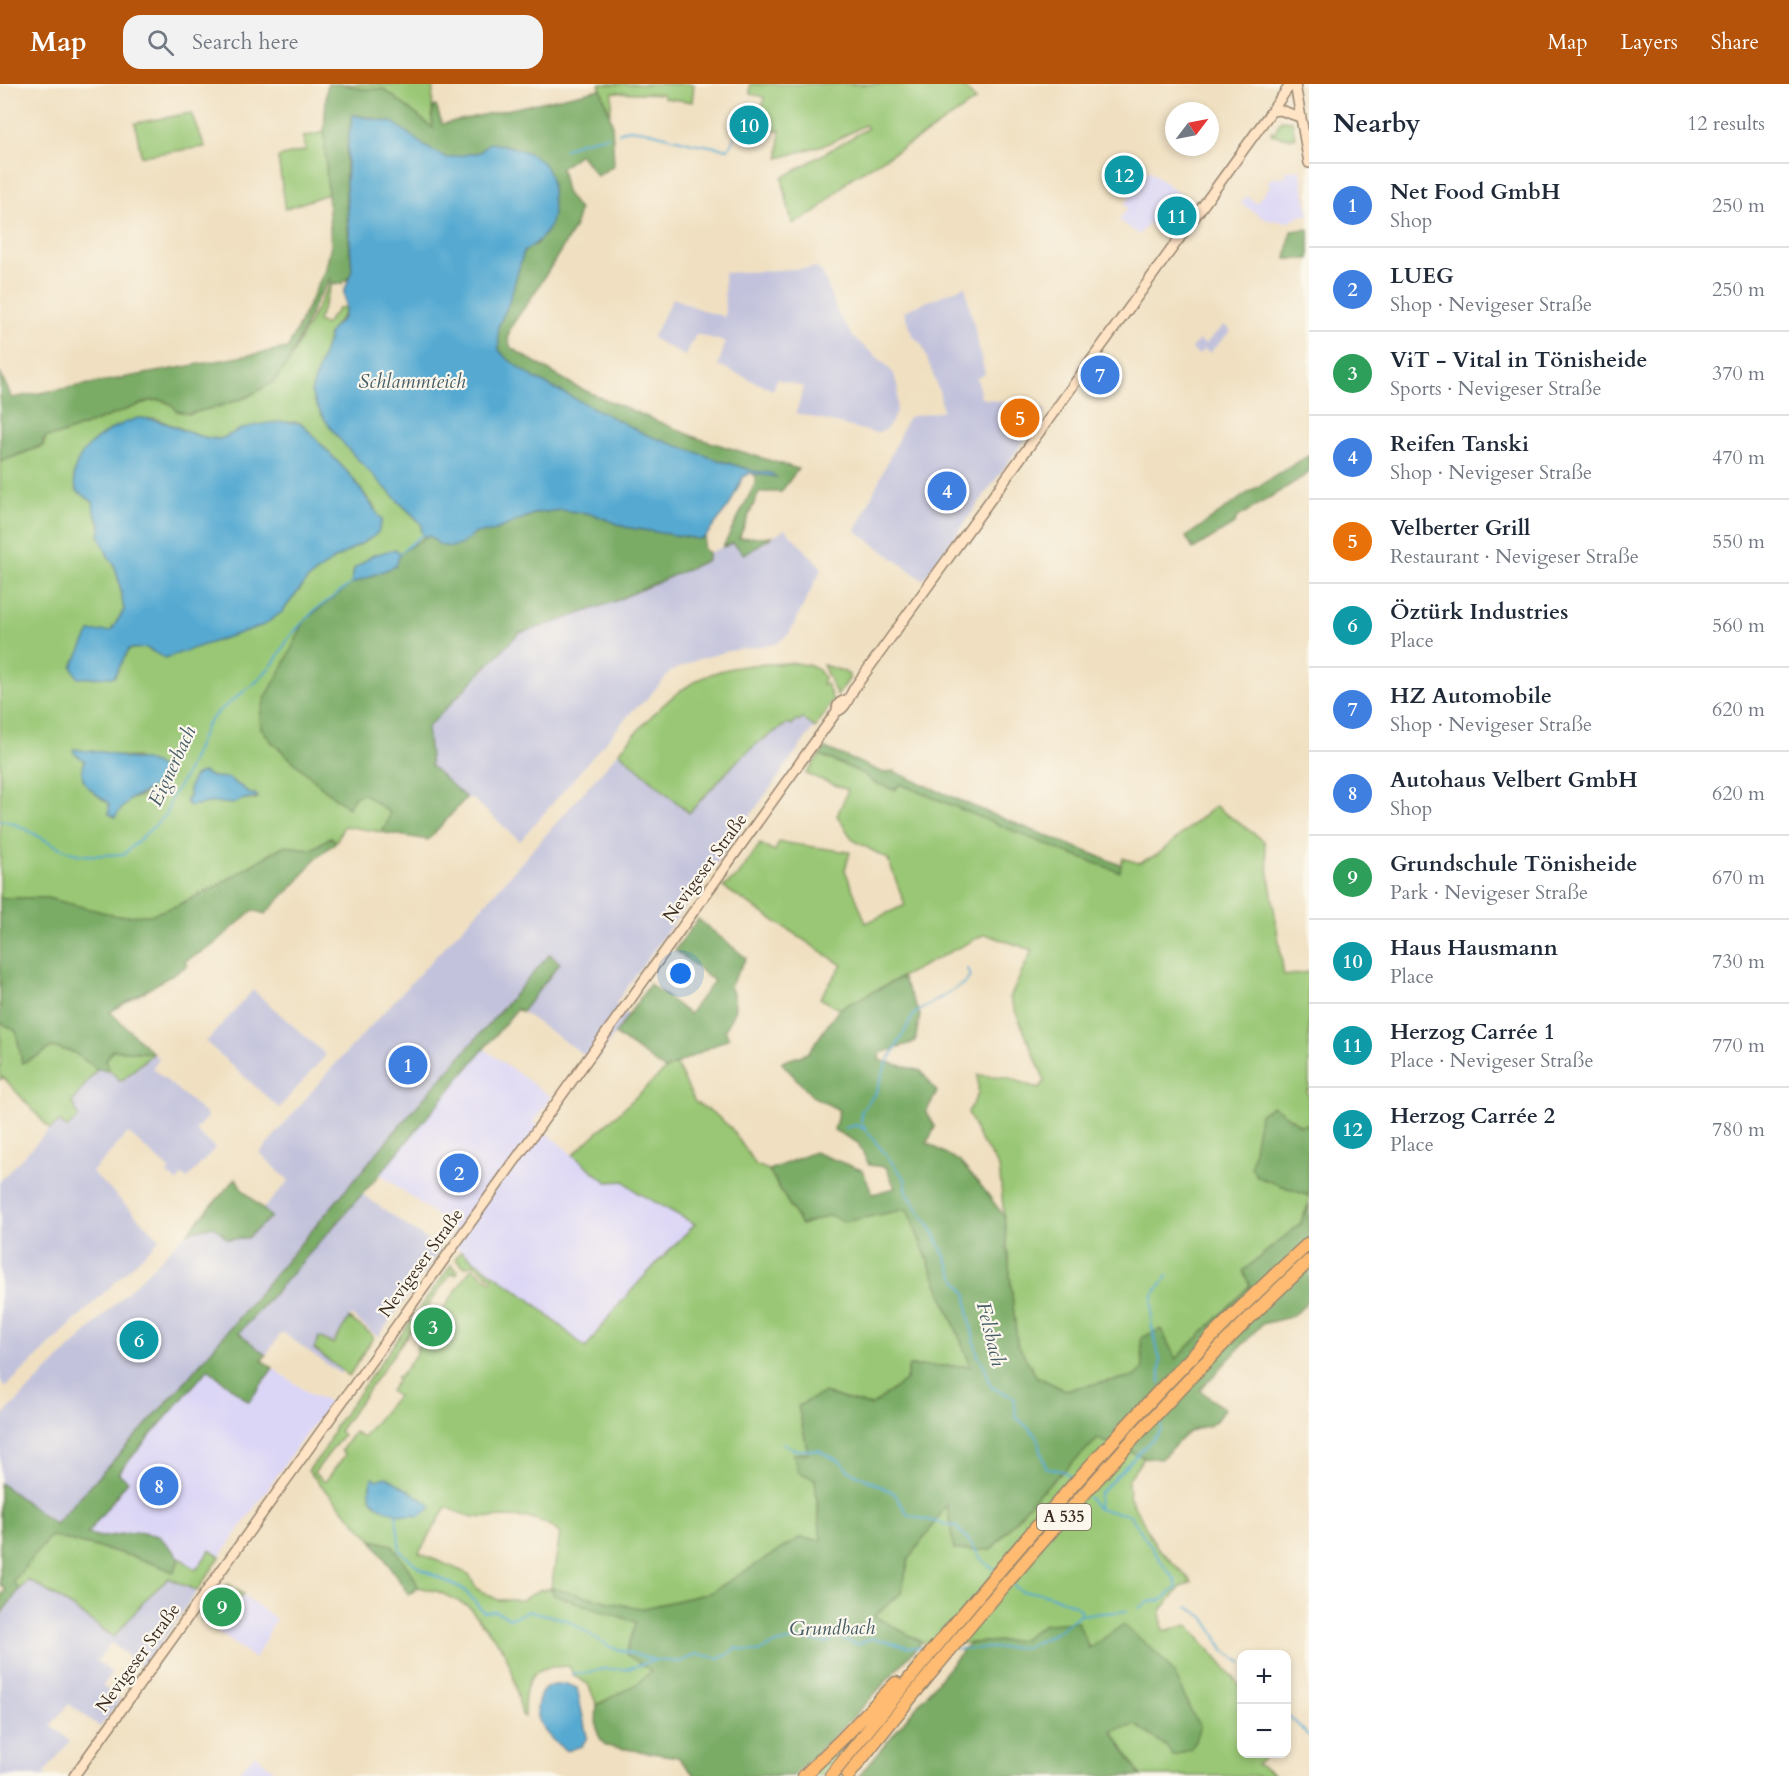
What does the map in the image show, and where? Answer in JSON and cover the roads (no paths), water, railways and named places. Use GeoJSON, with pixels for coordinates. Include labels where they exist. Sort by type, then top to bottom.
{"type":"FeatureCollection","features":[{"type":"Feature","properties":{"kind":"highway","name":"A 535"},"geometry":{"type":"LineString","coordinates":[[848,1776],[860,1750],[931,1653],[1085,1472],[1189,1360],[1267,1281],[1309,1243]]}},
{"type":"Feature","properties":{"kind":"highway","name":"A 535"},"geometry":{"type":"LineString","coordinates":[[831,1776],[860,1750],[1091,1486],[1202,1365],[1309,1261]]}},
{"type":"Feature","properties":{"kind":"highway"},"geometry":{"type":"LineString","coordinates":[[804,1776],[913,1664],[931,1653]]}},
{"type":"Feature","properties":{"kind":"main road","name":"Nevigeser Straße"},"geometry":{"type":"LineString","coordinates":[[74,1776],[837,711],[837,705],[846,700],[1293,84]]}},
{"type":"Feature","properties":{"kind":"main road"},"geometry":{"type":"LineString","coordinates":[[1293,84],[1309,163]]}},
{"type":"Feature","properties":{"kind":"main road"},"geometry":{"type":"LineString","coordinates":[[1272,111],[1280,110],[1300,117]]}},
{"type":"Feature","properties":{"kind":"water","name":"Schlammteich"},"geometry":{"type":"Polygon","coordinates":[[[353,115],[394,123],[426,147],[447,158],[480,152],[489,143],[524,151],[542,162],[551,180],[552,218],[544,235],[524,251],[508,305],[498,327],[499,350],[506,358],[536,379],[647,435],[718,460],[754,471],[771,473],[776,477],[750,473],[743,477],[729,506],[705,537],[699,539],[625,527],[593,514],[561,510],[536,513],[491,532],[476,533],[460,545],[450,547],[440,545],[430,536],[425,537],[421,530],[422,525],[337,436],[317,406],[311,392],[331,330],[344,317],[346,307],[344,292],[352,270],[346,186],[348,141],[353,115]]]}},
{"type":"Feature","properties":{"kind":"water"},"geometry":{"type":"Polygon","coordinates":[[[138,418],[159,421],[197,435],[218,439],[261,424],[288,422],[302,424],[351,476],[382,520],[378,532],[373,537],[331,561],[307,580],[282,612],[264,625],[165,658],[146,648],[129,649],[114,677],[78,678],[72,667],[90,632],[111,631],[124,610],[114,564],[99,535],[101,525],[94,512],[93,502],[77,491],[74,478],[76,466],[82,454],[102,435],[138,418]]]}},
{"type":"Feature","properties":{"kind":"water"},"geometry":{"type":"Polygon","coordinates":[[[395,549],[400,553],[396,566],[351,584],[354,569],[373,555],[395,549]]]}},
{"type":"Feature","properties":{"kind":"water"},"geometry":{"type":"Polygon","coordinates":[[[75,749],[149,761],[162,768],[161,775],[156,784],[148,791],[132,798],[115,817],[109,814],[109,803],[92,791],[84,781],[82,776],[85,761],[74,753],[75,749]]]}},
{"type":"Feature","properties":{"kind":"water"},"geometry":{"type":"Polygon","coordinates":[[[203,772],[211,777],[229,778],[249,794],[255,794],[258,797],[232,804],[215,802],[190,806],[185,801],[189,797],[193,777],[203,772]]]}},
{"type":"Feature","properties":{"kind":"water"},"geometry":{"type":"Polygon","coordinates":[[[373,1477],[378,1480],[389,1478],[432,1507],[420,1516],[391,1512],[382,1508],[371,1496],[370,1488],[373,1477]]]}},
{"type":"Feature","properties":{"kind":"water"},"geometry":{"type":"Polygon","coordinates":[[[566,1684],[577,1688],[587,1737],[582,1746],[567,1751],[545,1731],[537,1710],[539,1697],[544,1690],[552,1685],[566,1684]]]}},
{"type":"Feature","properties":{"kind":"waterway"},"geometry":{"type":"LineString","coordinates":[[619,133],[628,129],[646,131],[692,143],[728,149],[735,137],[742,131]]}},
{"type":"Feature","properties":{"kind":"waterway"},"geometry":{"type":"LineString","coordinates":[[564,150],[580,142],[608,136]]}},
{"type":"Feature","properties":{"kind":"waterway","name":"Eignerbach"},"geometry":{"type":"LineString","coordinates":[[400,553],[423,534]]}},
{"type":"Feature","properties":{"kind":"waterway","name":"Eignerbach"},"geometry":{"type":"LineString","coordinates":[[0,820],[20,826],[77,854],[124,854],[166,815],[171,798],[185,776],[207,724],[219,711],[256,682],[273,664],[290,636],[314,611],[352,583]]}},
{"type":"Feature","properties":{"kind":"waterway","name":"Felsbach"},"geometry":{"type":"LineString","coordinates":[[865,1128],[861,1122],[861,1112],[876,1092],[885,1067],[914,1014],[966,982],[970,975],[967,969]]}},
{"type":"Feature","properties":{"kind":"waterway","name":"Felsbach"},"geometry":{"type":"LineString","coordinates":[[845,1128],[856,1125],[866,1130],[905,1179],[907,1193],[934,1233],[955,1278],[967,1295],[968,1313],[978,1356],[985,1367],[991,1387],[1014,1397],[1016,1417],[1036,1435],[1046,1467],[1065,1472],[1072,1479]]}},
{"type":"Feature","properties":{"kind":"waterway"},"geometry":{"type":"LineString","coordinates":[[1160,1383],[1160,1360],[1151,1322],[1153,1295],[1168,1275]]}},
{"type":"Feature","properties":{"kind":"waterway"},"geometry":{"type":"LineString","coordinates":[[1098,1508],[1099,1494],[1161,1430],[1160,1416]]}},
{"type":"Feature","properties":{"kind":"waterway"},"geometry":{"type":"LineString","coordinates":[[783,1443],[795,1450],[818,1450],[841,1462],[848,1470],[894,1493],[908,1515],[956,1527],[967,1538],[982,1560],[995,1570]]}},
{"type":"Feature","properties":{"kind":"waterway","name":"Felsbach"},"geometry":{"type":"LineString","coordinates":[[1088,1497],[1098,1509],[1130,1515],[1175,1579],[1177,1588],[1162,1600],[1149,1602],[1139,1608]]}},
{"type":"Feature","properties":{"kind":"waterway"},"geometry":{"type":"LineString","coordinates":[[396,1514],[400,1551],[421,1569],[463,1589],[484,1612],[495,1611],[511,1618],[530,1611],[567,1620],[610,1647],[655,1660]]}},
{"type":"Feature","properties":{"kind":"waterway"},"geometry":{"type":"LineString","coordinates":[[1011,1583],[1022,1592],[1042,1593],[1073,1604],[1080,1609],[1079,1615]]}},
{"type":"Feature","properties":{"kind":"waterway","name":"Grundbach"},"geometry":{"type":"LineString","coordinates":[[1188,1607],[1204,1617],[1223,1649],[1237,1660]]}},
{"type":"Feature","properties":{"kind":"waterway","name":"Grundbach"},"geometry":{"type":"LineString","coordinates":[[957,1649],[1027,1647],[1057,1632],[1079,1615],[1128,1611]]}},
{"type":"Feature","properties":{"kind":"waterway","name":"Grundbach"},"geometry":{"type":"LineString","coordinates":[[572,1673],[627,1669],[655,1660],[680,1662],[697,1654],[719,1658],[729,1654],[735,1648],[758,1652],[791,1641],[808,1640],[825,1643],[837,1637],[857,1644],[872,1638],[907,1647],[928,1648]]}},
{"type":"Feature","properties":{"kind":"waterway","name":"Grundbach"},"geometry":{"type":"LineString","coordinates":[[1291,1718],[1309,1736]]}},
{"type":"Feature","properties":{"kind":"place","name":"Haus Hausmann"},"geometry":{"type":"Point","coordinates":[749,125]}},
{"type":"Feature","properties":{"kind":"place","name":"Herzog Carrée 2"},"geometry":{"type":"Point","coordinates":[1124,175]}},
{"type":"Feature","properties":{"kind":"place","name":"Herzog Carrée 1"},"geometry":{"type":"Point","coordinates":[1177,216]}},
{"type":"Feature","properties":{"kind":"place","name":"HZ Automobile"},"geometry":{"type":"Point","coordinates":[1100,375]}},
{"type":"Feature","properties":{"kind":"place","name":"Velberter Grill"},"geometry":{"type":"Point","coordinates":[1020,418]}},
{"type":"Feature","properties":{"kind":"place","name":"Reifen Tanski"},"geometry":{"type":"Point","coordinates":[947,491]}},
{"type":"Feature","properties":{"kind":"place","name":"Net Food GmbH"},"geometry":{"type":"Point","coordinates":[408,1065]}},
{"type":"Feature","properties":{"kind":"place","name":"LUEG"},"geometry":{"type":"Point","coordinates":[459,1173]}},
{"type":"Feature","properties":{"kind":"place","name":"ViT - Vital in Tönisheide"},"geometry":{"type":"Point","coordinates":[433,1327]}},
{"type":"Feature","properties":{"kind":"place","name":"Öztürk Industries"},"geometry":{"type":"Point","coordinates":[139,1340]}},
{"type":"Feature","properties":{"kind":"place","name":"Autohaus Velbert GmbH"},"geometry":{"type":"Point","coordinates":[159,1486]}},
{"type":"Feature","properties":{"kind":"place","name":"Grundschule Tönisheide"},"geometry":{"type":"Point","coordinates":[222,1607]}}]}
